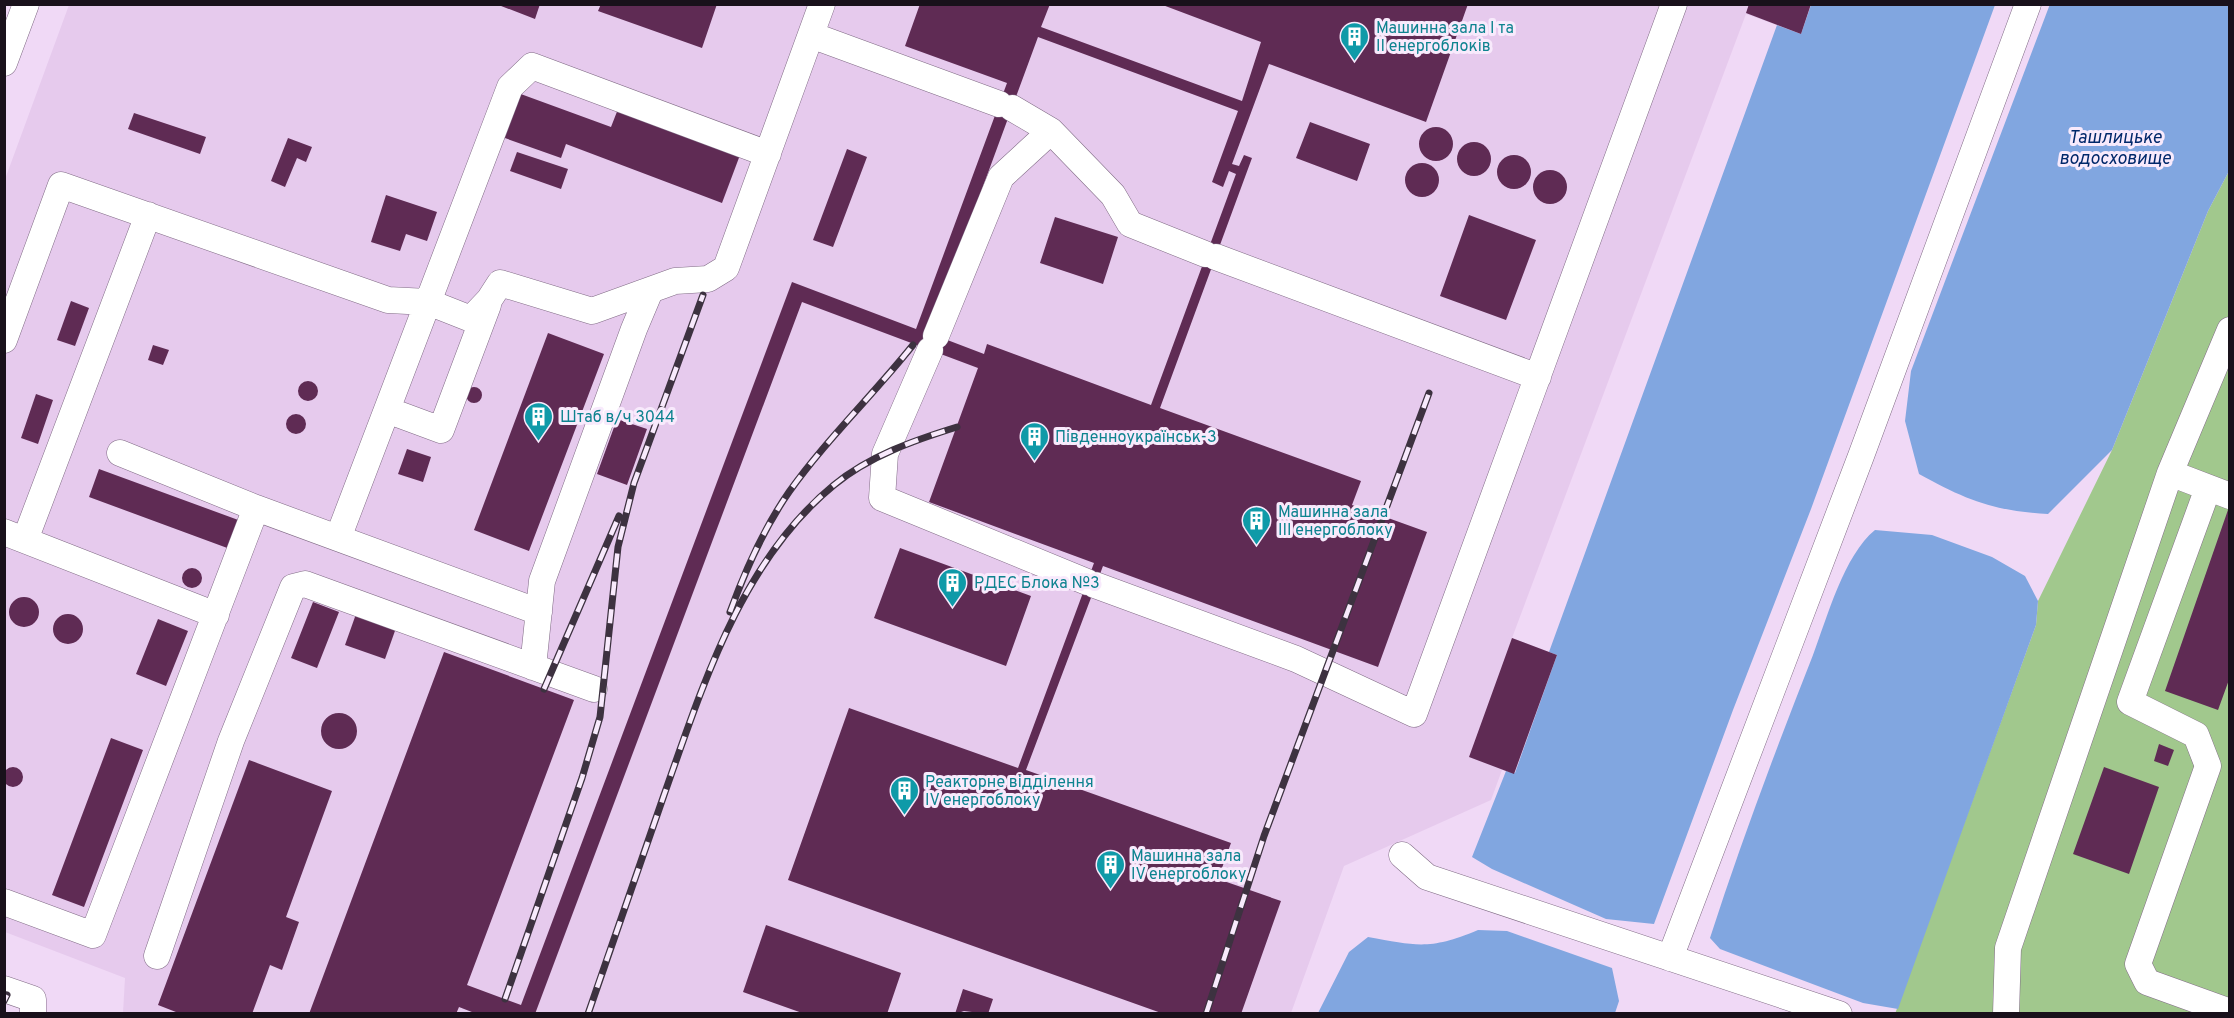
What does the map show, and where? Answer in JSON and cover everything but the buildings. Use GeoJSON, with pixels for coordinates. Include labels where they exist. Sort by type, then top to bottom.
{"type":"FeatureCollection","features":[{"type":"Feature","properties":{"kind":"street"},"geometry":{"type":"LineString","coordinates":[[4,63],[26,4]]}},
{"type":"Feature","properties":{"kind":"street"},"geometry":{"type":"LineString","coordinates":[[4,340],[61,185],[388,300],[428,302],[471,319],[489,300],[500,283],[592,311],[675,281],[708,279],[726,268],[822,4]]}},
{"type":"Feature","properties":{"kind":"street"},"geometry":{"type":"LineString","coordinates":[[1051,130],[1001,177],[885,454],[882,498],[1091,584],[1296,659],[1414,714],[1674,4]]}},
{"type":"Feature","properties":{"kind":"street"},"geometry":{"type":"LineString","coordinates":[[1670,958],[1861,456],[2028,4]]}},
{"type":"Feature","properties":{"kind":"street"},"geometry":{"type":"LineString","coordinates":[[811,34],[1006,106],[1051,130],[1113,195],[1130,224],[1538,377]]}},
{"type":"Feature","properties":{"kind":"street"},"geometry":{"type":"LineString","coordinates":[[338,538],[510,87],[532,66],[768,154]]}},
{"type":"Feature","properties":{"kind":"street"},"geometry":{"type":"LineString","coordinates":[[148,215],[15,536],[216,615]]}},
{"type":"Feature","properties":{"kind":"street"},"geometry":{"type":"LineString","coordinates":[[533,667],[542,581],[650,291]]}},
{"type":"Feature","properties":{"kind":"street"},"geometry":{"type":"LineString","coordinates":[[387,410],[441,430],[489,300]]}},
{"type":"Feature","properties":{"kind":"street"},"geometry":{"type":"LineString","coordinates":[[2006,1014],[2008,948],[2170,473],[2229,330]]}},
{"type":"Feature","properties":{"kind":"street"},"geometry":{"type":"LineString","coordinates":[[120,453],[256,508],[539,612]]}},
{"type":"Feature","properties":{"kind":"street"},"geometry":{"type":"LineString","coordinates":[[2170,473],[2219,492],[2130,702],[2196,735],[2208,766],[2138,964],[2147,982],[2229,1012]]}},
{"type":"Feature","properties":{"kind":"street"},"geometry":{"type":"LineString","coordinates":[[4,902],[93,935],[256,508]]}},
{"type":"Feature","properties":{"kind":"street"},"geometry":{"type":"LineString","coordinates":[[157,956],[231,741],[293,587],[305,584],[594,689]]}},
{"type":"Feature","properties":{"kind":"street"},"geometry":{"type":"LineString","coordinates":[[1402,855],[1427,877],[1839,1014]]}},
{"type":"Feature","properties":{"kind":"street"},"geometry":{"type":"LineString","coordinates":[[4,989],[33,999],[33,1014]]}},
{"type":"Feature","properties":{"kind":"shaded area"},"geometry":{"type":"Polygon","coordinates":[[[69,5],[1811,5],[1801,34],[1746,14],[1512,638],[1557,655],[1514,774],[1502,770],[1491,800],[1344,866],[1291,1013],[123,1013],[125,978],[5,932],[4,182],[69,5]]]}},
{"type":"Feature","properties":{"kind":"green space"},"geometry":{"type":"Polygon","coordinates":[[[2229,171],[2229,1013],[1895,1014],[2036,625],[2038,601],[2112,450],[2208,211],[2229,171]]]}},
{"type":"Feature","properties":{"kind":"water","name":"Ташлицьке водосховище"},"geometry":{"type":"Polygon","coordinates":[[[2050,4],[2229,5],[2229,171],[2208,211],[2112,450],[2048,514],[2012,510],[1981,503],[1951,491],[1919,474],[1905,421],[1911,371],[2050,4]]]}},
{"type":"Feature","properties":{"kind":"water"},"geometry":{"type":"Polygon","coordinates":[[[1811,5],[1995,5],[1811,509],[1733,710],[1654,924],[1606,919],[1492,869],[1472,857],[1506,771],[1515,773],[1557,655],[1549,652],[1777,25],[1801,34],[1811,5]]]}},
{"type":"Feature","properties":{"kind":"water"},"geometry":{"type":"Polygon","coordinates":[[[1875,530],[1932,535],[1992,557],[2025,576],[2038,601],[2036,625],[1898,1009],[1863,1003],[1720,949],[1710,938],[1759,796],[1838,588],[1854,555],[1875,530]]]}},
{"type":"Feature","properties":{"kind":"water"},"geometry":{"type":"Polygon","coordinates":[[[1478,930],[1507,931],[1612,968],[1619,1001],[1615,1013],[1318,1013],[1349,952],[1368,937],[1400,943],[1424,944],[1448,941],[1478,930]]]}},
{"type":"Feature","properties":{"kind":"railway"},"geometry":{"type":"LineString","coordinates":[[505,999],[582,778],[600,717],[618,547],[634,483],[703,295]]}},
{"type":"Feature","properties":{"kind":"railway"},"geometry":{"type":"LineString","coordinates":[[730,612],[756,550],[789,492],[818,454],[913,345]]}},
{"type":"Feature","properties":{"kind":"railway"},"geometry":{"type":"LineString","coordinates":[[1206,1014],[1264,836],[1429,393]]}},
{"type":"Feature","properties":{"kind":"railway"},"geometry":{"type":"LineString","coordinates":[[588,1014],[694,711],[710,669],[750,587],[774,550],[802,516],[834,485],[877,457],[909,443],[957,427]]}},
{"type":"Feature","properties":{"kind":"railway"},"geometry":{"type":"LineString","coordinates":[[544,689],[619,516]]}},
{"type":"Feature","properties":{"kind":"railway"},"geometry":{"type":"LineString","coordinates":[[4,1001],[7,995]]}},
{"type":"Feature","properties":{"kind":"place","name":"Машинна зала I та II енергоблоків"},"geometry":{"type":"Point","coordinates":[1355,62]}},
{"type":"Feature","properties":{"kind":"place","name":"Штаб в/ч 3044"},"geometry":{"type":"Point","coordinates":[539,442]}},
{"type":"Feature","properties":{"kind":"place","name":"Південноукраїнськ-3"},"geometry":{"type":"Point","coordinates":[1034,462]}},
{"type":"Feature","properties":{"kind":"place","name":"Машинна зала III енергоблоку"},"geometry":{"type":"Point","coordinates":[1257,546]}},
{"type":"Feature","properties":{"kind":"place","name":"РДЕС Блока №3"},"geometry":{"type":"Point","coordinates":[953,608]}},
{"type":"Feature","properties":{"kind":"place","name":"Реакторне відділення IV енергоблоку"},"geometry":{"type":"Point","coordinates":[904,816]}},
{"type":"Feature","properties":{"kind":"place","name":"Машинна зала IV енергоблоку"},"geometry":{"type":"Point","coordinates":[1110,890]}}]}
